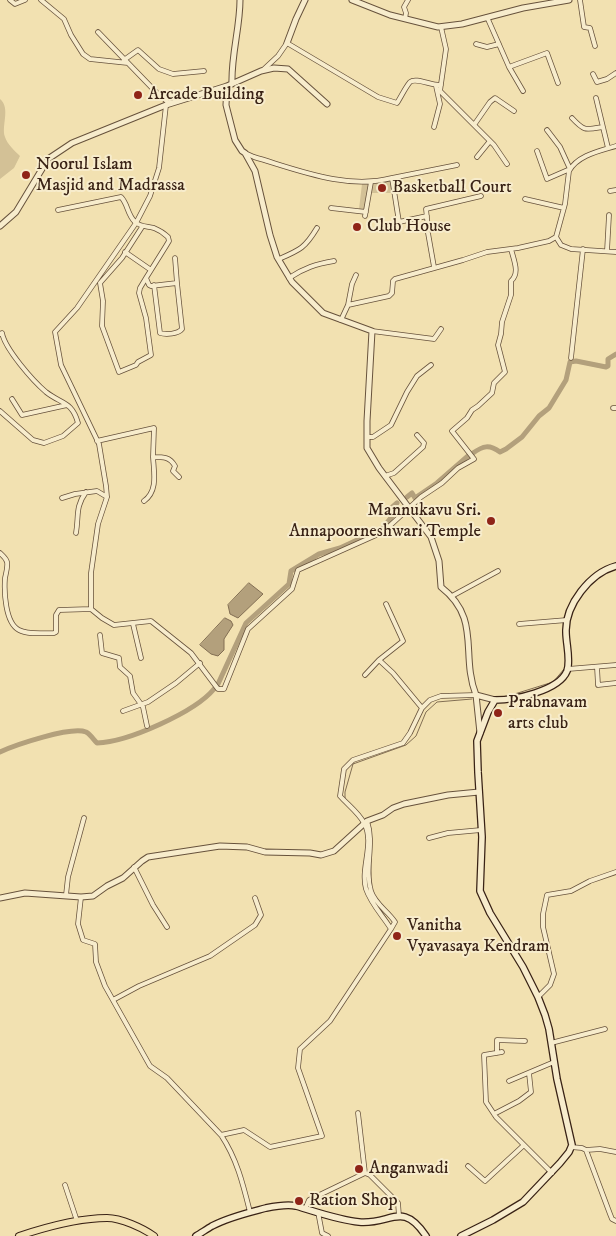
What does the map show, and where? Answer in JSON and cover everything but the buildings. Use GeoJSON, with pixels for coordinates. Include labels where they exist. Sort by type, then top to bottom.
{"type":"FeatureCollection","features":[{"type":"Feature","properties":{"kind":"main road"},"geometry":{"type":"LineString","coordinates":[[461,1236],[493,1220],[522,1202],[552,1173],[571,1148],[572,1142],[554,1062],[549,1028],[538,997],[480,891],[481,830],[477,741],[488,712],[495,700],[508,700],[539,691],[558,682],[568,669],[565,631],[573,603],[586,586],[604,570],[616,566]]}},
{"type":"Feature","properties":{"kind":"main road"},"geometry":{"type":"LineString","coordinates":[[196,1236],[220,1222],[250,1212],[284,1206],[296,1206],[341,1220],[361,1222],[372,1222],[399,1216],[409,1217],[426,1236]]}},
{"type":"Feature","properties":{"kind":"main road"},"geometry":{"type":"LineString","coordinates":[[19,1236],[77,1221],[108,1218],[140,1228],[154,1236]]}},
{"type":"Feature","properties":{"kind":"street"},"geometry":{"type":"LineString","coordinates":[[10,0],[15,4],[25,0]]}},
{"type":"Feature","properties":{"kind":"street"},"geometry":{"type":"LineString","coordinates":[[41,0],[64,19],[83,54],[90,59],[126,62],[138,50],[159,69],[173,74],[204,71]]}},
{"type":"Feature","properties":{"kind":"street"},"geometry":{"type":"LineString","coordinates":[[240,0],[240,12],[226,105],[235,140],[245,153],[255,172],[270,235],[278,259],[290,278],[323,313],[372,331],[434,340],[441,329]]}},
{"type":"Feature","properties":{"kind":"street"},"geometry":{"type":"LineString","coordinates":[[262,71],[278,56],[288,43],[305,0]]}},
{"type":"Feature","properties":{"kind":"street"},"geometry":{"type":"LineString","coordinates":[[352,0],[366,2],[405,20],[441,27],[487,17],[540,2],[569,0]]}},
{"type":"Feature","properties":{"kind":"street"},"geometry":{"type":"LineString","coordinates":[[405,20],[406,13],[404,7],[408,0]]}},
{"type":"Feature","properties":{"kind":"street"},"geometry":{"type":"LineString","coordinates":[[580,0],[584,27],[590,28],[595,46]]}},
{"type":"Feature","properties":{"kind":"street"},"geometry":{"type":"LineString","coordinates":[[487,17],[509,67],[523,91]]}},
{"type":"Feature","properties":{"kind":"street"},"geometry":{"type":"LineString","coordinates":[[434,127],[440,104],[438,86],[446,50],[441,27]]}},
{"type":"Feature","properties":{"kind":"street"},"geometry":{"type":"LineString","coordinates":[[98,32],[168,105]]}},
{"type":"Feature","properties":{"kind":"street"},"geometry":{"type":"LineString","coordinates":[[288,43],[310,58],[378,97],[397,104],[410,82],[416,80],[438,86]]}},
{"type":"Feature","properties":{"kind":"street"},"geometry":{"type":"LineString","coordinates":[[476,44],[487,47],[498,44]]}},
{"type":"Feature","properties":{"kind":"street"},"geometry":{"type":"LineString","coordinates":[[509,67],[547,53],[558,84]]}},
{"type":"Feature","properties":{"kind":"street"},"geometry":{"type":"LineString","coordinates":[[0,226],[16,212],[48,159],[72,143],[168,105],[274,68],[288,69],[327,104]]}},
{"type":"Feature","properties":{"kind":"street"},"geometry":{"type":"LineString","coordinates":[[593,74],[597,82],[607,79],[616,73]]}},
{"type":"Feature","properties":{"kind":"street"},"geometry":{"type":"LineString","coordinates":[[438,86],[440,91],[490,141],[507,164]]}},
{"type":"Feature","properties":{"kind":"street"},"geometry":{"type":"LineString","coordinates":[[474,125],[495,98],[514,112]]}},
{"type":"Feature","properties":{"kind":"street"},"geometry":{"type":"LineString","coordinates":[[596,98],[608,148]]}},
{"type":"Feature","properties":{"kind":"street"},"geometry":{"type":"LineString","coordinates":[[91,608],[91,572],[98,524],[107,497],[97,441],[61,365],[55,332],[77,308],[136,222],[150,196],[159,168],[168,105]]}},
{"type":"Feature","properties":{"kind":"street"},"geometry":{"type":"LineString","coordinates":[[572,118],[586,130],[602,127]]}},
{"type":"Feature","properties":{"kind":"street"},"geometry":{"type":"LineString","coordinates":[[348,305],[389,296],[392,293],[393,281],[395,279],[486,252],[511,250],[549,241],[556,237],[564,208],[570,169],[560,147],[547,130]]}},
{"type":"Feature","properties":{"kind":"street"},"geometry":{"type":"LineString","coordinates":[[477,157],[490,141]]}},
{"type":"Feature","properties":{"kind":"street"},"geometry":{"type":"LineString","coordinates":[[537,151],[547,179],[570,169],[591,153],[615,146],[616,152]]}},
{"type":"Feature","properties":{"kind":"street"},"geometry":{"type":"LineString","coordinates":[[245,153],[319,175],[358,182],[371,182],[457,165]]}},
{"type":"Feature","properties":{"kind":"street"},"geometry":{"type":"LineString","coordinates":[[392,178],[399,222],[427,216]]}},
{"type":"Feature","properties":{"kind":"street"},"geometry":{"type":"LineString","coordinates":[[331,208],[365,214],[371,182]]}},
{"type":"Feature","properties":{"kind":"street"},"geometry":{"type":"LineString","coordinates":[[610,191],[616,190]]}},
{"type":"Feature","properties":{"kind":"street"},"geometry":{"type":"LineString","coordinates":[[428,227],[426,209],[481,196]]}},
{"type":"Feature","properties":{"kind":"street"},"geometry":{"type":"LineString","coordinates":[[58,210],[121,197],[124,199],[128,215],[136,222],[142,227],[159,230],[168,237],[169,241],[140,288],[139,293],[146,318],[151,355],[136,365],[119,372],[102,326],[104,301],[100,283],[126,252],[142,227]]}},
{"type":"Feature","properties":{"kind":"street"},"geometry":{"type":"LineString","coordinates":[[525,199],[564,208]]}},
{"type":"Feature","properties":{"kind":"street"},"geometry":{"type":"LineString","coordinates":[[607,251],[609,215]]}},
{"type":"Feature","properties":{"kind":"street"},"geometry":{"type":"LineString","coordinates":[[278,259],[308,244],[317,228]]}},
{"type":"Feature","properties":{"kind":"street"},"geometry":{"type":"LineString","coordinates":[[428,233],[434,267]]}},
{"type":"Feature","properties":{"kind":"street"},"geometry":{"type":"LineString","coordinates":[[556,237],[561,245],[571,249],[616,252]]}},
{"type":"Feature","properties":{"kind":"street"},"geometry":{"type":"LineString","coordinates":[[572,358],[583,249]]}},
{"type":"Feature","properties":{"kind":"street"},"geometry":{"type":"LineString","coordinates":[[0,553],[6,558],[7,563],[5,590],[8,611],[11,622],[18,630],[31,633],[54,634],[56,632],[56,614],[59,610],[91,608],[114,626],[151,621],[191,653],[218,689],[224,689],[248,629],[292,589],[298,570],[383,532],[407,505],[442,483],[458,468],[474,459],[452,431],[492,393],[494,383],[505,372],[498,344],[502,322],[511,295],[511,282],[516,277],[517,272],[511,250]]}},
{"type":"Feature","properties":{"kind":"street"},"geometry":{"type":"LineString","coordinates":[[126,252],[151,270]]}},
{"type":"Feature","properties":{"kind":"street"},"geometry":{"type":"LineString","coordinates":[[154,286],[159,332],[164,334],[180,332],[182,329],[175,258]]}},
{"type":"Feature","properties":{"kind":"street"},"geometry":{"type":"LineString","coordinates":[[290,278],[300,270],[314,264],[334,261]]}},
{"type":"Feature","properties":{"kind":"street"},"geometry":{"type":"LineString","coordinates":[[342,320],[356,275]]}},
{"type":"Feature","properties":{"kind":"street"},"geometry":{"type":"LineString","coordinates":[[146,278],[149,285],[154,286],[177,283]]}},
{"type":"Feature","properties":{"kind":"street"},"geometry":{"type":"LineString","coordinates":[[372,331],[367,448],[385,476],[431,537],[439,561],[441,587],[452,596],[462,611],[467,627],[468,660],[476,694],[480,732]]}},
{"type":"Feature","properties":{"kind":"street"},"geometry":{"type":"LineString","coordinates":[[0,334],[2,333],[4,342],[13,355],[46,392],[67,405],[75,413],[78,424],[63,436],[44,443],[33,440],[0,411]]}},
{"type":"Feature","properties":{"kind":"street"},"geometry":{"type":"LineString","coordinates":[[367,437],[373,437],[391,425],[398,407],[417,376],[431,365]]}},
{"type":"Feature","properties":{"kind":"street"},"geometry":{"type":"LineString","coordinates":[[12,399],[22,415],[67,405]]}},
{"type":"Feature","properties":{"kind":"street"},"geometry":{"type":"LineString","coordinates":[[97,441],[154,428],[153,489],[150,497],[144,502]]}},
{"type":"Feature","properties":{"kind":"street"},"geometry":{"type":"LineString","coordinates":[[385,476],[394,473],[423,447],[424,443],[417,435]]}},
{"type":"Feature","properties":{"kind":"street"},"geometry":{"type":"LineString","coordinates":[[153,457],[166,457],[172,460],[175,466],[173,472],[179,477]]}},
{"type":"Feature","properties":{"kind":"street"},"geometry":{"type":"LineString","coordinates":[[62,498],[97,491],[107,497]]}},
{"type":"Feature","properties":{"kind":"street"},"geometry":{"type":"LineString","coordinates":[[76,533],[77,510],[80,500],[86,492]]}},
{"type":"Feature","properties":{"kind":"street"},"geometry":{"type":"LineString","coordinates":[[452,596],[498,571]]}},
{"type":"Feature","properties":{"kind":"street"},"geometry":{"type":"LineString","coordinates":[[365,675],[379,660],[403,641],[386,604]]}},
{"type":"Feature","properties":{"kind":"street"},"geometry":{"type":"LineString","coordinates":[[519,624],[567,620]]}},
{"type":"Feature","properties":{"kind":"street"},"geometry":{"type":"LineString","coordinates":[[134,624],[142,658]]}},
{"type":"Feature","properties":{"kind":"street"},"geometry":{"type":"LineString","coordinates":[[100,635],[102,652],[119,658],[120,667],[130,676],[134,693],[143,707],[147,726]]}},
{"type":"Feature","properties":{"kind":"street"},"geometry":{"type":"LineString","coordinates":[[379,660],[393,673],[422,708]]}},
{"type":"Feature","properties":{"kind":"street"},"geometry":{"type":"LineString","coordinates":[[123,711],[148,702],[176,683],[200,663]]}},
{"type":"Feature","properties":{"kind":"street"},"geometry":{"type":"LineString","coordinates":[[568,669],[616,665]]}},
{"type":"Feature","properties":{"kind":"street"},"geometry":{"type":"LineString","coordinates":[[597,667],[598,684],[616,683]]}},
{"type":"Feature","properties":{"kind":"street"},"geometry":{"type":"LineString","coordinates":[[221,1135],[244,1130],[270,1147],[322,1136],[298,1068],[300,1048],[330,1021],[395,922],[372,893],[369,866],[371,830],[366,822],[340,796],[344,770],[353,760],[402,743],[410,733],[422,708],[430,700],[476,694],[495,700]]}},
{"type":"Feature","properties":{"kind":"street"},"geometry":{"type":"LineString","coordinates":[[0,898],[25,893],[81,897],[93,896],[123,878],[148,857],[220,846],[247,846],[265,852],[321,855],[334,851],[366,822],[383,816],[404,804],[448,795],[479,792]]}},
{"type":"Feature","properties":{"kind":"street"},"geometry":{"type":"LineString","coordinates":[[66,895],[68,877],[84,818]]}},
{"type":"Feature","properties":{"kind":"street"},"geometry":{"type":"LineString","coordinates":[[429,838],[454,832],[481,830]]}},
{"type":"Feature","properties":{"kind":"street"},"geometry":{"type":"LineString","coordinates":[[134,867],[153,905],[167,927]]}},
{"type":"Feature","properties":{"kind":"street"},"geometry":{"type":"LineString","coordinates":[[538,997],[550,985],[554,974],[543,927],[543,914],[547,895],[571,891],[590,880],[616,872]]}},
{"type":"Feature","properties":{"kind":"street"},"geometry":{"type":"LineString","coordinates":[[81,897],[78,924],[83,940],[94,944],[96,962],[105,986],[150,1066],[167,1078],[221,1135],[240,1173],[250,1212]]}},
{"type":"Feature","properties":{"kind":"street"},"geometry":{"type":"LineString","coordinates":[[113,1000],[138,986],[210,956],[256,925],[261,915],[255,898]]}},
{"type":"Feature","properties":{"kind":"street"},"geometry":{"type":"LineString","coordinates":[[551,1042],[605,1029]]}},
{"type":"Feature","properties":{"kind":"street"},"geometry":{"type":"LineString","coordinates":[[525,1041],[497,1040],[500,1053],[484,1055],[486,1102],[494,1114],[552,1173]]}},
{"type":"Feature","properties":{"kind":"street"},"geometry":{"type":"LineString","coordinates":[[509,1081],[554,1062]]}},
{"type":"Feature","properties":{"kind":"street"},"geometry":{"type":"LineString","coordinates":[[494,1114],[519,1101],[531,1092],[529,1073]]}},
{"type":"Feature","properties":{"kind":"street"},"geometry":{"type":"LineString","coordinates":[[358,1113],[365,1173]]}},
{"type":"Feature","properties":{"kind":"street"},"geometry":{"type":"LineString","coordinates":[[468,1166],[485,1181],[524,1145]]}},
{"type":"Feature","properties":{"kind":"street"},"geometry":{"type":"LineString","coordinates":[[571,1148],[600,1149],[616,1152]]}},
{"type":"Feature","properties":{"kind":"street"},"geometry":{"type":"LineString","coordinates":[[586,1150],[612,1219],[616,1221]]}},
{"type":"Feature","properties":{"kind":"street"},"geometry":{"type":"LineString","coordinates":[[305,1209],[309,1200],[365,1173],[370,1175],[398,1203],[399,1216]]}},
{"type":"Feature","properties":{"kind":"street"},"geometry":{"type":"LineString","coordinates":[[65,1186],[77,1221]]}},
{"type":"Feature","properties":{"kind":"street"},"geometry":{"type":"LineString","coordinates":[[318,1212],[320,1229],[322,1233],[328,1236]]}},
{"type":"Feature","properties":{"kind":"shaded area"},"geometry":{"type":"Polygon","coordinates":[[[0,99],[5,107],[4,133],[6,140],[20,156],[14,168],[0,179],[0,99]]]}},
{"type":"Feature","properties":{"kind":"shaded area","name":"Basketball Court"},"geometry":{"type":"Polygon","coordinates":[[[392,178],[393,193],[370,193],[372,184],[392,178]]]}},
{"type":"Feature","properties":{"kind":"shaded area"},"geometry":{"type":"Polygon","coordinates":[[[362,184],[369,184],[366,210],[359,209],[362,184]]]}},
{"type":"Feature","properties":{"kind":"shaded area"},"geometry":{"type":"Polygon","coordinates":[[[249,583],[263,594],[238,618],[230,614],[228,605],[249,583]]]}},
{"type":"Feature","properties":{"kind":"shaded area"},"geometry":{"type":"Polygon","coordinates":[[[225,618],[231,621],[233,625],[224,639],[224,650],[218,656],[211,654],[200,645],[225,618]]]}},
{"type":"Feature","properties":{"kind":"waterway"},"geometry":{"type":"LineString","coordinates":[[473,453],[486,447],[500,452],[522,437],[539,416],[549,408],[566,380],[570,362],[576,361],[606,367],[608,366],[608,359],[616,354]]}},
{"type":"Feature","properties":{"kind":"waterway"},"geometry":{"type":"LineString","coordinates":[[407,497],[412,493],[415,498],[437,483],[468,456]]}},
{"type":"Feature","properties":{"kind":"waterway"},"geometry":{"type":"LineString","coordinates":[[218,684],[246,623],[289,584],[291,571],[319,554],[340,548],[383,528],[393,515],[389,510],[397,503]]}},
{"type":"Feature","properties":{"kind":"waterway"},"geometry":{"type":"LineString","coordinates":[[505,697],[553,682],[565,668]]}},
{"type":"Feature","properties":{"kind":"waterway"},"geometry":{"type":"LineString","coordinates":[[0,752],[30,741],[68,732],[86,732],[97,743],[143,732],[192,707],[214,689]]}},
{"type":"Feature","properties":{"kind":"waterway"},"geometry":{"type":"LineString","coordinates":[[345,798],[353,764],[406,745],[416,736],[426,712],[437,702],[472,699]]}},
{"type":"Feature","properties":{"kind":"waterway"},"geometry":{"type":"LineString","coordinates":[[367,874],[369,890]]}},
{"type":"Feature","properties":{"kind":"waterway"},"geometry":{"type":"LineString","coordinates":[[374,900],[389,922]]}},
{"type":"Feature","properties":{"kind":"place","name":"Arcade Building"},"geometry":{"type":"Point","coordinates":[138,95]}},
{"type":"Feature","properties":{"kind":"place","name":"Noorul Islam Masjid and Madrassa"},"geometry":{"type":"Point","coordinates":[26,175]}},
{"type":"Feature","properties":{"kind":"place","name":"Basketball Court"},"geometry":{"type":"Point","coordinates":[382,188]}},
{"type":"Feature","properties":{"kind":"place","name":"Club House"},"geometry":{"type":"Point","coordinates":[357,227]}},
{"type":"Feature","properties":{"kind":"place","name":"Mannukavu Sri. Annapoorneshwari Temple"},"geometry":{"type":"Point","coordinates":[491,521]}},
{"type":"Feature","properties":{"kind":"place","name":"Prabnavam arts club"},"geometry":{"type":"Point","coordinates":[498,713]}},
{"type":"Feature","properties":{"kind":"place","name":"Vanitha Vyavasaya Kendram"},"geometry":{"type":"Point","coordinates":[397,936]}},
{"type":"Feature","properties":{"kind":"place","name":"Anganwadi"},"geometry":{"type":"Point","coordinates":[359,1169]}},
{"type":"Feature","properties":{"kind":"place","name":"Ration Shop"},"geometry":{"type":"Point","coordinates":[299,1201]}}]}
